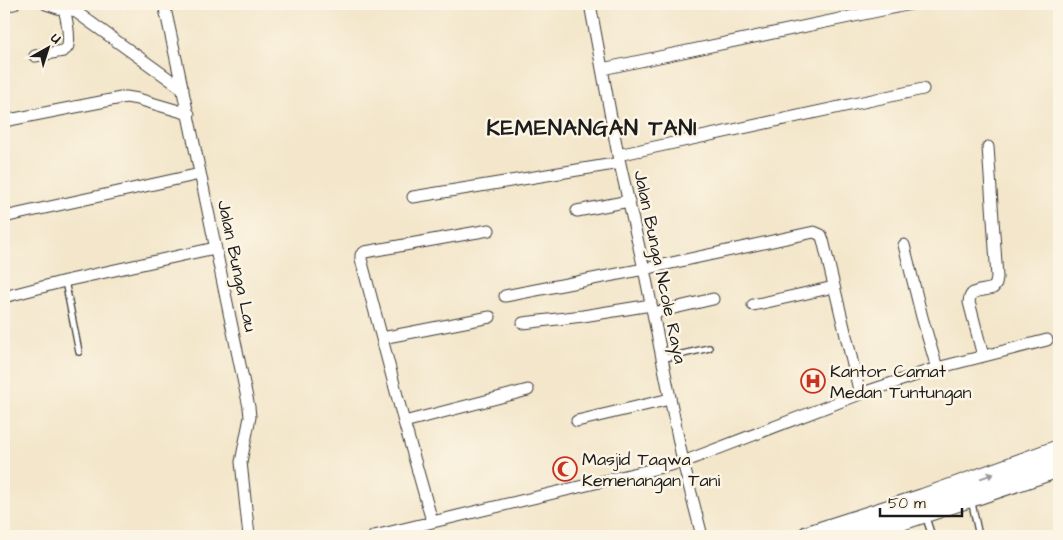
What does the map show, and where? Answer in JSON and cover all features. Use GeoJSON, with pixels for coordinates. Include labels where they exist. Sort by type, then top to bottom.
{"type":"FeatureCollection","features":[{"type":"Feature","properties":{"kind":"highway"},"geometry":{"type":"LineString","coordinates":[[808,536],[923,499],[1059,450]]}},
{"type":"Feature","properties":{"kind":"highway"},"geometry":{"type":"LineString","coordinates":[[857,536],[894,526],[924,513],[1059,467]]}},
{"type":"Feature","properties":{"kind":"street"},"geometry":{"type":"LineString","coordinates":[[4,5],[14,4]]}},
{"type":"Feature","properties":{"kind":"street"},"geometry":{"type":"LineString","coordinates":[[46,4],[64,6],[183,89]]}},
{"type":"Feature","properties":{"kind":"street","name":"Jalan Bunga Lau"},"geometry":{"type":"LineString","coordinates":[[164,4],[250,407],[250,417],[241,462],[249,536]]}},
{"type":"Feature","properties":{"kind":"street","name":"Jalan Bunga Ncole Raya"},"geometry":{"type":"LineString","coordinates":[[590,4],[619,159],[644,269],[661,359],[683,462],[702,536]]}},
{"type":"Feature","properties":{"kind":"street"},"geometry":{"type":"LineString","coordinates":[[602,69],[911,4]]}},
{"type":"Feature","properties":{"kind":"street"},"geometry":{"type":"LineString","coordinates":[[35,56],[66,49],[68,45],[64,6]]}},
{"type":"Feature","properties":{"kind":"street"},"geometry":{"type":"LineString","coordinates":[[413,196],[619,159],[923,88]]}},
{"type":"Feature","properties":{"kind":"street"},"geometry":{"type":"LineString","coordinates":[[4,122],[126,97],[189,114]]}},
{"type":"Feature","properties":{"kind":"street"},"geometry":{"type":"LineString","coordinates":[[983,356],[969,302],[970,296],[974,291],[993,288],[997,277],[988,147]]}},
{"type":"Feature","properties":{"kind":"street"},"geometry":{"type":"LineString","coordinates":[[4,218],[200,174]]}},
{"type":"Feature","properties":{"kind":"street"},"geometry":{"type":"LineString","coordinates":[[577,211],[629,201]]}},
{"type":"Feature","properties":{"kind":"street"},"geometry":{"type":"LineString","coordinates":[[432,521],[404,422],[361,255],[365,252],[489,230]]}},
{"type":"Feature","properties":{"kind":"street"},"geometry":{"type":"LineString","coordinates":[[505,296],[644,269],[804,232],[814,232],[821,235],[823,240],[860,394]]}},
{"type":"Feature","properties":{"kind":"street"},"geometry":{"type":"LineString","coordinates":[[904,245],[937,368]]}},
{"type":"Feature","properties":{"kind":"street"},"geometry":{"type":"LineString","coordinates":[[4,297],[65,281],[215,248]]}},
{"type":"Feature","properties":{"kind":"street"},"geometry":{"type":"LineString","coordinates":[[753,304],[834,287]]}},
{"type":"Feature","properties":{"kind":"street"},"geometry":{"type":"LineString","coordinates":[[523,323],[652,309],[713,299]]}},
{"type":"Feature","properties":{"kind":"street"},"geometry":{"type":"LineString","coordinates":[[382,338],[490,317]]}},
{"type":"Feature","properties":{"kind":"street"},"geometry":{"type":"LineString","coordinates":[[374,536],[387,535],[432,521],[683,462],[860,394],[937,368],[1047,340]]}},
{"type":"Feature","properties":{"kind":"street"},"geometry":{"type":"LineString","coordinates":[[404,422],[528,390]]}},
{"type":"Feature","properties":{"kind":"street"},"geometry":{"type":"LineString","coordinates":[[577,421],[670,399]]}},
{"type":"Feature","properties":{"kind":"lane"},"geometry":{"type":"LineString","coordinates":[[65,281],[79,352]]}},
{"type":"Feature","properties":{"kind":"lane"},"geometry":{"type":"LineString","coordinates":[[661,359],[709,348]]}},
{"type":"Feature","properties":{"kind":"lane"},"geometry":{"type":"LineString","coordinates":[[970,497],[979,536]]}},
{"type":"Feature","properties":{"kind":"lane"},"geometry":{"type":"LineString","coordinates":[[924,513],[932,536]]}},
{"type":"Feature","properties":{"kind":"place","name":"Kantor Camat Medan Tuntungan"},"geometry":{"type":"Point","coordinates":[813,381]}},
{"type":"Feature","properties":{"kind":"place","name":"Masjid Taqwa Kemenangan Tani"},"geometry":{"type":"Point","coordinates":[565,469]}},
{"type":"Feature","properties":{"kind":"district","name":"KEMENANGAN TANI"},"geometry":{"type":"Point","coordinates":[592,128]}}]}
